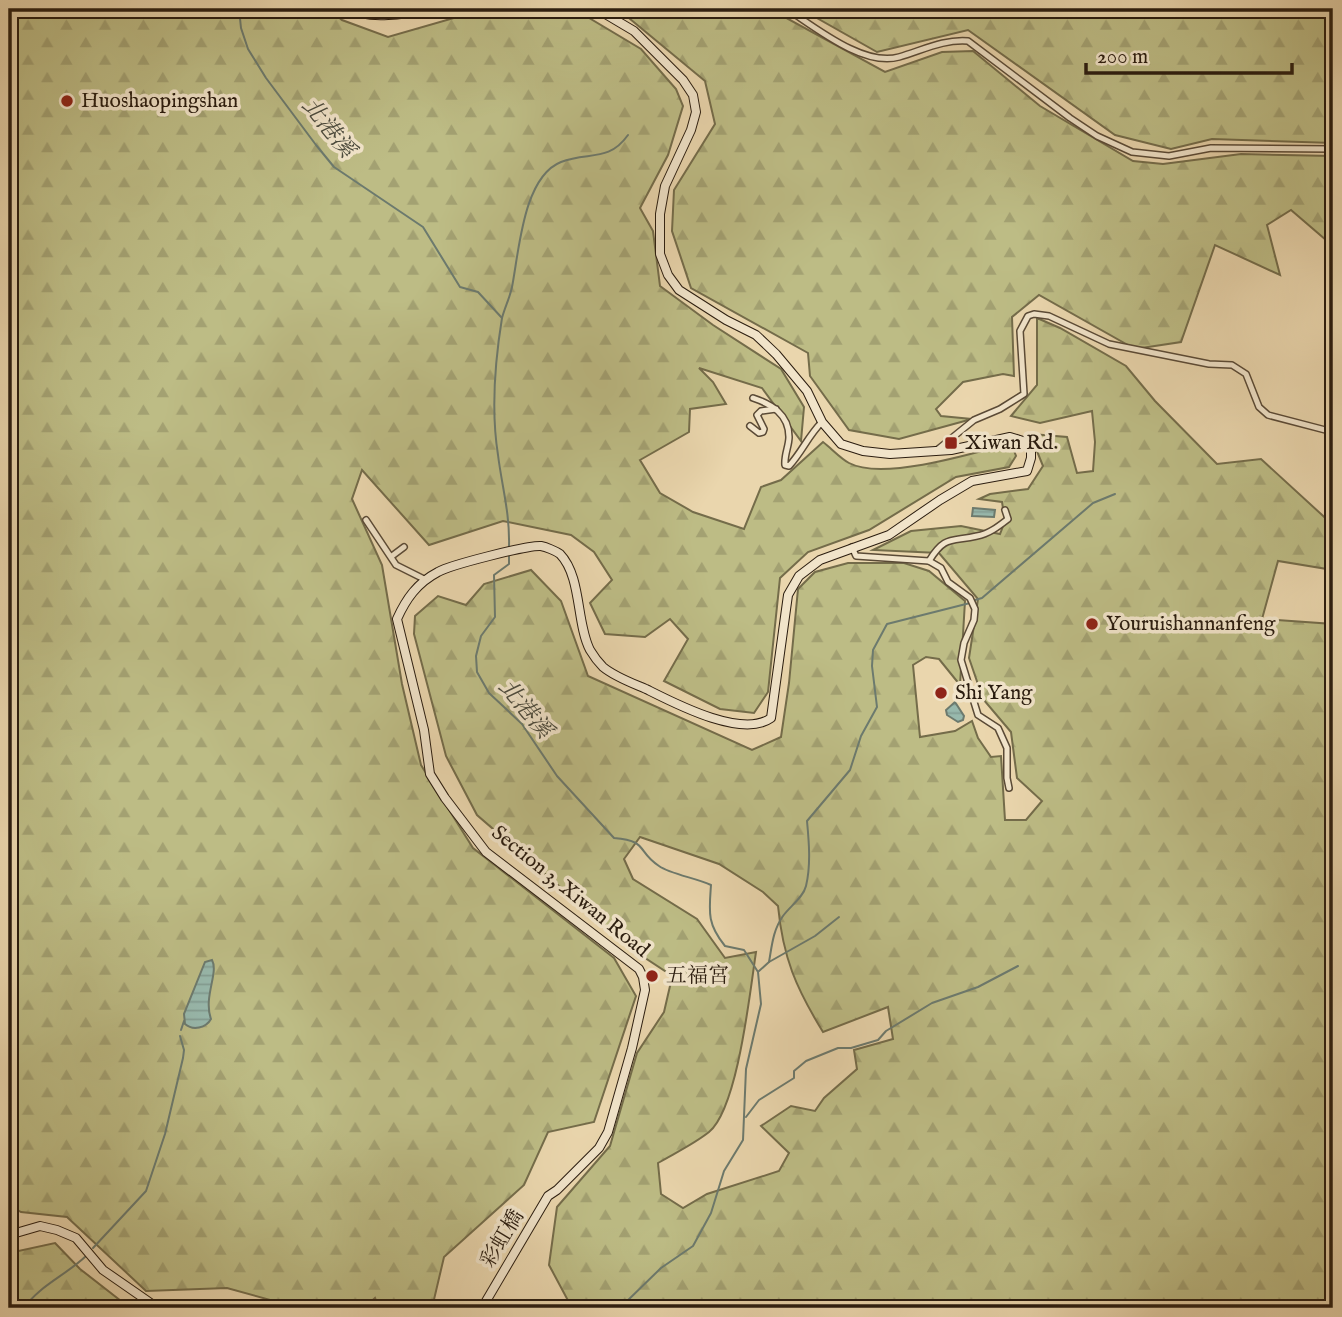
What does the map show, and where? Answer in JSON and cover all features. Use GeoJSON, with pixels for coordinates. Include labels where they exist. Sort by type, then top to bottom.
{"type":"FeatureCollection","features":[{"type":"Feature","properties":{"kind":"street"},"geometry":{"type":"LineString","coordinates":[[346,9],[411,13],[431,9]]}},
{"type":"Feature","properties":{"kind":"street"},"geometry":{"type":"LineString","coordinates":[[597,9],[634,31],[683,80],[693,95],[696,112],[694,121],[665,186],[660,214],[660,254],[668,275],[679,290],[726,320],[756,335],[776,354],[807,391],[822,422],[841,444],[863,451],[890,454],[935,452],[1010,437],[1023,440],[1031,450],[1027,471],[972,481],[889,535],[852,547],[856,556],[929,561],[941,568],[948,582],[970,598],[975,610],[974,620],[964,643],[961,660],[978,715],[998,728],[1007,748],[1009,788]]}},
{"type":"Feature","properties":{"kind":"street"},"geometry":{"type":"LineString","coordinates":[[787,9],[843,44],[873,59],[896,58],[944,42],[968,41],[1070,118],[1132,152],[1169,156],[1211,148],[1333,149]]}},
{"type":"Feature","properties":{"kind":"street"},"geometry":{"type":"LineString","coordinates":[[935,452],[974,420],[1000,410],[1024,394],[1020,331],[1028,316],[1034,314],[1049,316],[1109,344],[1209,364],[1232,365],[1246,374],[1259,407],[1268,415],[1333,432]]}},
{"type":"Feature","properties":{"kind":"street"},"geometry":{"type":"LineString","coordinates":[[753,398],[769,404],[782,416],[789,436],[785,465],[789,466],[807,437],[822,422]]}},
{"type":"Feature","properties":{"kind":"street"},"geometry":{"type":"LineString","coordinates":[[750,426],[759,433],[763,432],[757,415],[761,411],[776,409]]}},
{"type":"Feature","properties":{"kind":"street"},"geometry":{"type":"LineString","coordinates":[[929,561],[943,542],[979,536],[991,531],[1008,519],[1004,510]]}},
{"type":"Feature","properties":{"kind":"street"},"geometry":{"type":"LineString","coordinates":[[366,520],[396,565],[426,580]]}},
{"type":"Feature","properties":{"kind":"street","name":"Section 3, Xiwan Road"},"geometry":{"type":"LineString","coordinates":[[557,1190],[599,1148],[608,1132],[632,1048],[645,990],[643,976],[639,969],[597,935],[486,852],[445,798],[430,774],[424,730],[397,619],[411,593],[438,572],[460,564],[540,546],[558,552],[569,567],[590,649],[602,667],[694,712],[754,725],[771,718],[788,595],[793,585],[799,576],[820,560],[852,547]]}},
{"type":"Feature","properties":{"kind":"street"},"geometry":{"type":"LineString","coordinates":[[391,556],[404,547]]}},
{"type":"Feature","properties":{"kind":"street","name":"彩虹橋"},"geometry":{"type":"LineString","coordinates":[[482,1308],[548,1196],[557,1190]]}},
{"type":"Feature","properties":{"kind":"street"},"geometry":{"type":"LineString","coordinates":[[9,1235],[40,1226],[57,1230],[76,1238],[103,1269],[152,1304],[218,1308]]}},
{"type":"Feature","properties":{"kind":"green space"},"geometry":{"type":"Polygon","coordinates":[[[9,9],[329,9],[342,20],[388,37],[485,9],[574,9],[641,49],[676,89],[683,106],[668,155],[640,208],[653,231],[660,286],[713,325],[781,369],[804,407],[801,441],[762,388],[699,368],[713,382],[726,404],[690,409],[689,432],[640,460],[660,493],[693,512],[744,529],[761,487],[781,480],[823,442],[849,463],[864,468],[906,467],[1011,443],[1016,456],[1009,467],[956,477],[869,530],[808,552],[780,578],[768,692],[754,713],[720,709],[664,681],[688,639],[670,619],[645,637],[605,634],[590,603],[612,580],[594,552],[571,535],[503,521],[429,545],[362,470],[352,499],[382,565],[402,684],[421,765],[473,848],[614,958],[636,996],[594,1122],[548,1132],[524,1185],[444,1257],[432,1308],[379,1308],[375,1298],[364,1308],[299,1308],[227,1288],[146,1291],[67,1217],[21,1212],[9,1205],[9,9]]]}},
{"type":"Feature","properties":{"kind":"green space"},"geometry":{"type":"Polygon","coordinates":[[[618,9],[770,9],[885,72],[942,52],[973,51],[1040,106],[1133,161],[1163,164],[1241,154],[1333,156],[1333,241],[1326,240],[1291,210],[1267,225],[1280,275],[1215,245],[1181,342],[1135,349],[1039,295],[1012,317],[1014,376],[1003,374],[963,382],[936,409],[941,416],[972,419],[899,439],[849,430],[810,376],[808,353],[691,288],[672,231],[674,190],[715,124],[705,81],[618,9]]]}},
{"type":"Feature","properties":{"kind":"green space"},"geometry":{"type":"Polygon","coordinates":[[[801,9],[1333,9],[1333,143],[1212,139],[1171,149],[1115,135],[968,30],[877,52],[801,9]]]}},
{"type":"Feature","properties":{"kind":"green space"},"geometry":{"type":"Polygon","coordinates":[[[1037,318],[1060,328],[1126,366],[1155,401],[1217,464],[1261,459],[1333,525],[1333,570],[1278,561],[1262,619],[1333,624],[1333,1308],[572,1308],[549,1265],[557,1207],[610,1146],[637,1053],[664,1012],[673,973],[665,971],[633,950],[477,815],[446,756],[414,634],[415,616],[438,596],[466,605],[484,584],[531,570],[561,601],[588,676],[752,750],[781,737],[798,589],[815,572],[848,563],[904,563],[929,571],[965,601],[960,685],[939,659],[926,657],[913,665],[920,737],[955,731],[972,721],[978,738],[991,757],[1001,756],[1005,820],[1026,820],[1042,801],[1017,778],[1011,732],[983,699],[969,658],[978,599],[939,553],[873,550],[911,531],[961,526],[1000,534],[1005,521],[1002,502],[979,499],[990,494],[1028,489],[1043,466],[1030,434],[1067,437],[1077,473],[1093,471],[1095,442],[1092,411],[1040,423],[1011,416],[1037,385],[1037,318]],[[640,837],[624,859],[633,879],[697,919],[725,958],[756,952],[741,1048],[728,1099],[719,1119],[709,1132],[658,1163],[661,1194],[683,1208],[707,1194],[779,1171],[789,1153],[761,1126],[791,1106],[815,1111],[824,1098],[857,1069],[854,1050],[893,1039],[888,1007],[823,1032],[792,972],[783,941],[778,906],[763,892],[719,864],[640,837]]]}},
{"type":"Feature","properties":{"kind":"green space"},"geometry":{"type":"Polygon","coordinates":[[[55,1243],[80,1269],[130,1308],[9,1308],[9,1253],[55,1243]]]}},
{"type":"Feature","properties":{"kind":"water"},"geometry":{"type":"Polygon","coordinates":[[[973,508],[995,510],[994,517],[972,516],[973,508]]]}},
{"type":"Feature","properties":{"kind":"water"},"geometry":{"type":"Polygon","coordinates":[[[955,702],[964,716],[963,720],[958,722],[947,715],[946,710],[955,702]]]}},
{"type":"Feature","properties":{"kind":"water"},"geometry":{"type":"Polygon","coordinates":[[[212,960],[214,972],[209,1002],[211,1019],[203,1026],[195,1028],[185,1024],[184,1014],[205,962],[212,960]]]}},
{"type":"Feature","properties":{"kind":"waterway","name":"北港溪"},"geometry":{"type":"LineString","coordinates":[[239,9],[241,28],[248,49],[266,78],[334,167],[423,227],[460,287],[478,292],[502,318],[494,404],[509,547]]}},
{"type":"Feature","properties":{"kind":"waterway"},"geometry":{"type":"LineString","coordinates":[[502,318],[512,287],[525,217],[538,183],[548,170],[561,162],[605,153],[620,144],[628,135]]}},
{"type":"Feature","properties":{"kind":"waterway"},"geometry":{"type":"LineString","coordinates":[[975,600],[982,598],[1093,503],[1115,494]]}},
{"type":"Feature","properties":{"kind":"waterway","name":"北港溪"},"geometry":{"type":"LineString","coordinates":[[509,556],[509,564],[494,575],[495,617],[481,636],[476,656],[477,672],[489,693],[522,724],[557,776],[614,838],[638,844],[652,861],[664,869],[711,885],[710,910],[715,931],[725,946],[744,950],[758,972],[761,1004],[746,1069],[743,1140],[724,1171],[711,1213],[693,1246],[661,1268],[622,1308]]}},
{"type":"Feature","properties":{"kind":"waterway"},"geometry":{"type":"LineString","coordinates":[[759,971],[769,962],[773,938],[780,921],[806,886],[809,862],[807,821],[850,770],[861,736],[877,707],[872,666],[873,650],[887,624],[970,603]]}},
{"type":"Feature","properties":{"kind":"waterway"},"geometry":{"type":"LineString","coordinates":[[769,962],[815,936],[839,917]]}},
{"type":"Feature","properties":{"kind":"waterway"},"geometry":{"type":"LineString","coordinates":[[746,1117],[759,1100],[794,1078],[794,1071],[806,1061],[838,1048],[851,1048],[878,1040],[886,1031],[932,1003],[978,987],[1018,966]]}},
{"type":"Feature","properties":{"kind":"waterway"},"geometry":{"type":"LineString","coordinates":[[181,1030],[184,1021]]}},
{"type":"Feature","properties":{"kind":"waterway"},"geometry":{"type":"LineString","coordinates":[[93,1248],[146,1191],[165,1134],[183,1058],[180,1036]]}},
{"type":"Feature","properties":{"kind":"waterway"},"geometry":{"type":"LineString","coordinates":[[24,1308],[37,1293],[86,1256]]}},
{"type":"Feature","properties":{"kind":"place","name":"Huoshaopingshan"},"geometry":{"type":"Point","coordinates":[67,101]}},
{"type":"Feature","properties":{"kind":"place","name":"Xiwan Rd."},"geometry":{"type":"Point","coordinates":[951,443]}},
{"type":"Feature","properties":{"kind":"place","name":"Youruishannanfeng"},"geometry":{"type":"Point","coordinates":[1092,624]}},
{"type":"Feature","properties":{"kind":"place","name":"Shi Yang"},"geometry":{"type":"Point","coordinates":[941,693]}},
{"type":"Feature","properties":{"kind":"place","name":"五福宮"},"geometry":{"type":"Point","coordinates":[652,976]}}]}
